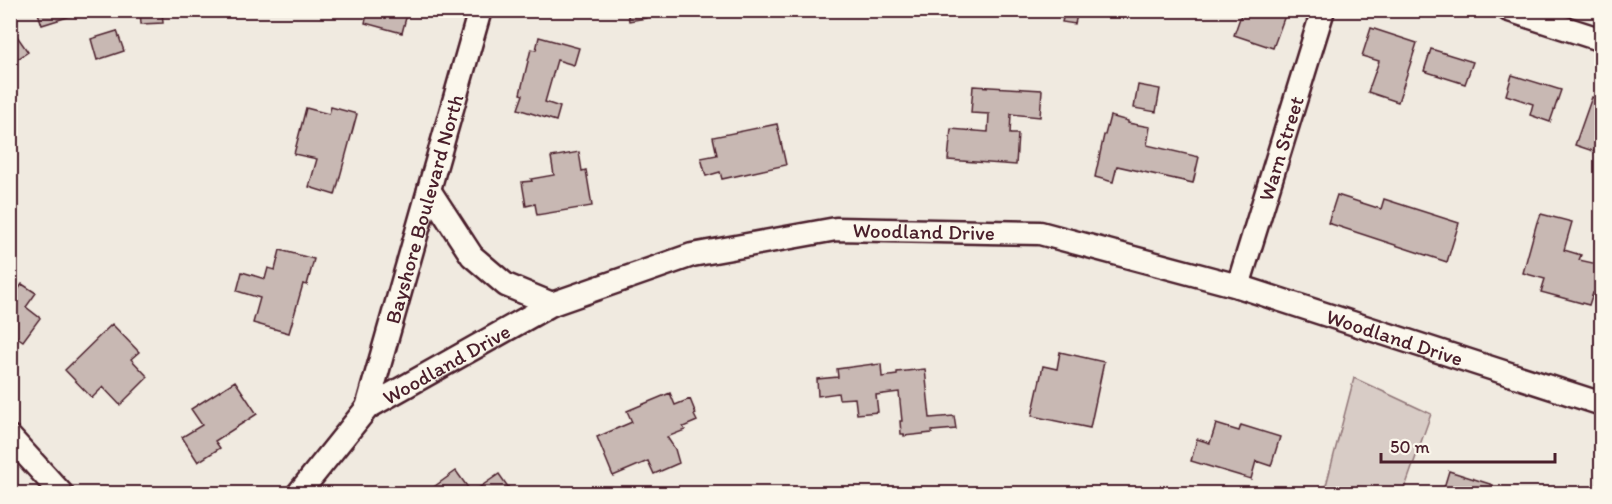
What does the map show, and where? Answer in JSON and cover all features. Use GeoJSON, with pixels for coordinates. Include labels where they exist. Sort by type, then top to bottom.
{"type":"FeatureCollection","features":[{"type":"Feature","properties":{"kind":"street","name":"Bayshore Boulevard North"},"geometry":{"type":"LineString","coordinates":[[367,408],[480,10]]}},
{"type":"Feature","properties":{"kind":"street","name":"Warn Street"},"geometry":{"type":"LineString","coordinates":[[1238,285],[1323,10]]}},
{"type":"Feature","properties":{"kind":"street"},"geometry":{"type":"LineString","coordinates":[[1509,10],[1602,40]]}},
{"type":"Feature","properties":{"kind":"street"},"geometry":{"type":"LineString","coordinates":[[429,190],[472,256],[506,285],[552,304]]}},
{"type":"Feature","properties":{"kind":"street","name":"Woodland Drive"},"geometry":{"type":"LineString","coordinates":[[298,494],[367,408],[552,304],[692,255],[836,229],[1040,232],[1238,285],[1602,404]]}},
{"type":"Feature","properties":{"kind":"street"},"geometry":{"type":"LineString","coordinates":[[10,437],[62,494]]}},
{"type":"Feature","properties":{"kind":"shaded area"},"geometry":{"type":"Polygon","coordinates":[[[1354,378],[1431,414],[1403,493],[1324,493],[1354,378]]]}},
{"type":"Feature","properties":{"kind":"building"},"geometry":{"type":"Polygon","coordinates":[[[37,10],[90,10],[42,25],[37,10]]]}},
{"type":"Feature","properties":{"kind":"building"},"geometry":{"type":"Polygon","coordinates":[[[140,10],[162,10],[163,23],[141,24],[140,10]]]}},
{"type":"Feature","properties":{"kind":"building"},"geometry":{"type":"Polygon","coordinates":[[[368,10],[408,10],[402,33],[365,23],[368,10]]]}},
{"type":"Feature","properties":{"kind":"building"},"geometry":{"type":"Polygon","coordinates":[[[627,10],[646,10],[647,18],[629,21],[627,10]]]}},
{"type":"Feature","properties":{"kind":"building"},"geometry":{"type":"Polygon","coordinates":[[[1065,10],[1078,10],[1075,24],[1062,22],[1065,10]]]}},
{"type":"Feature","properties":{"kind":"building"},"geometry":{"type":"Polygon","coordinates":[[[1229,10],[1287,10],[1273,48],[1234,35],[1241,15],[1229,10]]]}},
{"type":"Feature","properties":{"kind":"building"},"geometry":{"type":"Polygon","coordinates":[[[10,26],[28,52],[13,62],[10,59],[10,26]]]}},
{"type":"Feature","properties":{"kind":"building"},"geometry":{"type":"Polygon","coordinates":[[[1371,28],[1417,43],[1398,102],[1368,92],[1379,61],[1362,56],[1371,28]]]}},
{"type":"Feature","properties":{"kind":"building"},"geometry":{"type":"Polygon","coordinates":[[[117,31],[124,51],[97,60],[91,39],[117,31]]]}},
{"type":"Feature","properties":{"kind":"building"},"geometry":{"type":"Polygon","coordinates":[[[539,37],[579,48],[574,65],[557,60],[545,102],[560,107],[556,121],[518,109],[523,95],[520,94],[531,49],[536,50],[539,37]]]}},
{"type":"Feature","properties":{"kind":"building"},"geometry":{"type":"Polygon","coordinates":[[[1431,49],[1473,62],[1465,84],[1424,71],[1431,49]]]}},
{"type":"Feature","properties":{"kind":"building"},"geometry":{"type":"Polygon","coordinates":[[[1512,75],[1561,90],[1550,122],[1530,115],[1533,104],[1506,95],[1512,75]]]}},
{"type":"Feature","properties":{"kind":"building"},"geometry":{"type":"Polygon","coordinates":[[[1138,85],[1160,89],[1156,112],[1134,108],[1138,85]]]}},
{"type":"Feature","properties":{"kind":"building"},"geometry":{"type":"Polygon","coordinates":[[[973,86],[1042,90],[1040,117],[1011,114],[1010,134],[1018,134],[1016,165],[948,160],[951,129],[988,132],[989,114],[971,113],[973,86]]]}},
{"type":"Feature","properties":{"kind":"building"},"geometry":{"type":"Polygon","coordinates":[[[1600,92],[1602,93],[1602,154],[1575,145],[1592,97],[1597,99],[1600,92]]]}},
{"type":"Feature","properties":{"kind":"building"},"geometry":{"type":"Polygon","coordinates":[[[331,107],[357,114],[335,195],[309,187],[317,159],[294,154],[306,108],[329,114],[331,107]]]}},
{"type":"Feature","properties":{"kind":"building"},"geometry":{"type":"Polygon","coordinates":[[[1110,116],[1128,121],[1128,123],[1150,127],[1147,145],[1199,157],[1193,183],[1117,166],[1113,182],[1095,177],[1110,116]]]}},
{"type":"Feature","properties":{"kind":"building"},"geometry":{"type":"Polygon","coordinates":[[[777,124],[786,165],[722,179],[720,172],[706,176],[701,158],[717,155],[713,137],[777,124]]]}},
{"type":"Feature","properties":{"kind":"building"},"geometry":{"type":"Polygon","coordinates":[[[579,152],[582,171],[586,170],[592,206],[537,215],[535,204],[526,206],[522,182],[554,175],[551,157],[579,152]]]}},
{"type":"Feature","properties":{"kind":"building"},"geometry":{"type":"Polygon","coordinates":[[[1337,195],[1381,209],[1384,199],[1459,223],[1447,262],[1328,223],[1337,195]]]}},
{"type":"Feature","properties":{"kind":"building"},"geometry":{"type":"Polygon","coordinates":[[[1541,214],[1572,222],[1564,250],[1581,255],[1579,260],[1602,265],[1602,295],[1593,293],[1589,305],[1541,292],[1545,279],[1523,273],[1541,214]]]}},
{"type":"Feature","properties":{"kind":"building"},"geometry":{"type":"Polygon","coordinates":[[[280,250],[314,259],[307,285],[303,284],[289,333],[253,323],[260,298],[237,291],[242,272],[265,279],[268,268],[275,270],[280,250]]]}},
{"type":"Feature","properties":{"kind":"building"},"geometry":{"type":"Polygon","coordinates":[[[22,284],[36,293],[26,307],[40,318],[23,341],[10,332],[10,296],[13,297],[22,284]]]}},
{"type":"Feature","properties":{"kind":"building"},"geometry":{"type":"Polygon","coordinates":[[[112,324],[139,352],[131,359],[148,377],[120,405],[103,387],[92,398],[65,370],[112,324]]]}},
{"type":"Feature","properties":{"kind":"building"},"geometry":{"type":"Polygon","coordinates":[[[1060,352],[1104,362],[1090,428],[1032,416],[1043,366],[1057,369],[1060,352]]]}},
{"type":"Feature","properties":{"kind":"building"},"geometry":{"type":"Polygon","coordinates":[[[881,364],[882,377],[897,375],[897,372],[925,369],[930,418],[954,416],[956,429],[904,436],[901,434],[899,392],[876,395],[878,412],[857,414],[855,398],[839,399],[838,393],[818,396],[817,379],[838,377],[837,369],[881,364]]]}},
{"type":"Feature","properties":{"kind":"building"},"geometry":{"type":"Polygon","coordinates":[[[235,381],[257,414],[215,441],[220,448],[198,462],[182,437],[202,425],[191,409],[235,381]]]}},
{"type":"Feature","properties":{"kind":"building"},"geometry":{"type":"Polygon","coordinates":[[[670,393],[675,405],[690,399],[697,421],[683,427],[685,430],[667,437],[675,449],[679,463],[654,474],[648,461],[613,476],[597,437],[632,422],[627,411],[670,393]]]}},
{"type":"Feature","properties":{"kind":"building"},"geometry":{"type":"Polygon","coordinates":[[[1216,424],[1239,431],[1241,425],[1280,437],[1271,466],[1256,461],[1251,479],[1191,461],[1197,439],[1210,443],[1216,424]]]}},
{"type":"Feature","properties":{"kind":"building"},"geometry":{"type":"Polygon","coordinates":[[[456,471],[471,492],[499,474],[513,494],[424,494],[456,471]]]}},
{"type":"Feature","properties":{"kind":"building"},"geometry":{"type":"Polygon","coordinates":[[[1449,471],[1493,485],[1490,494],[1442,494],[1449,471]]]}}]}
